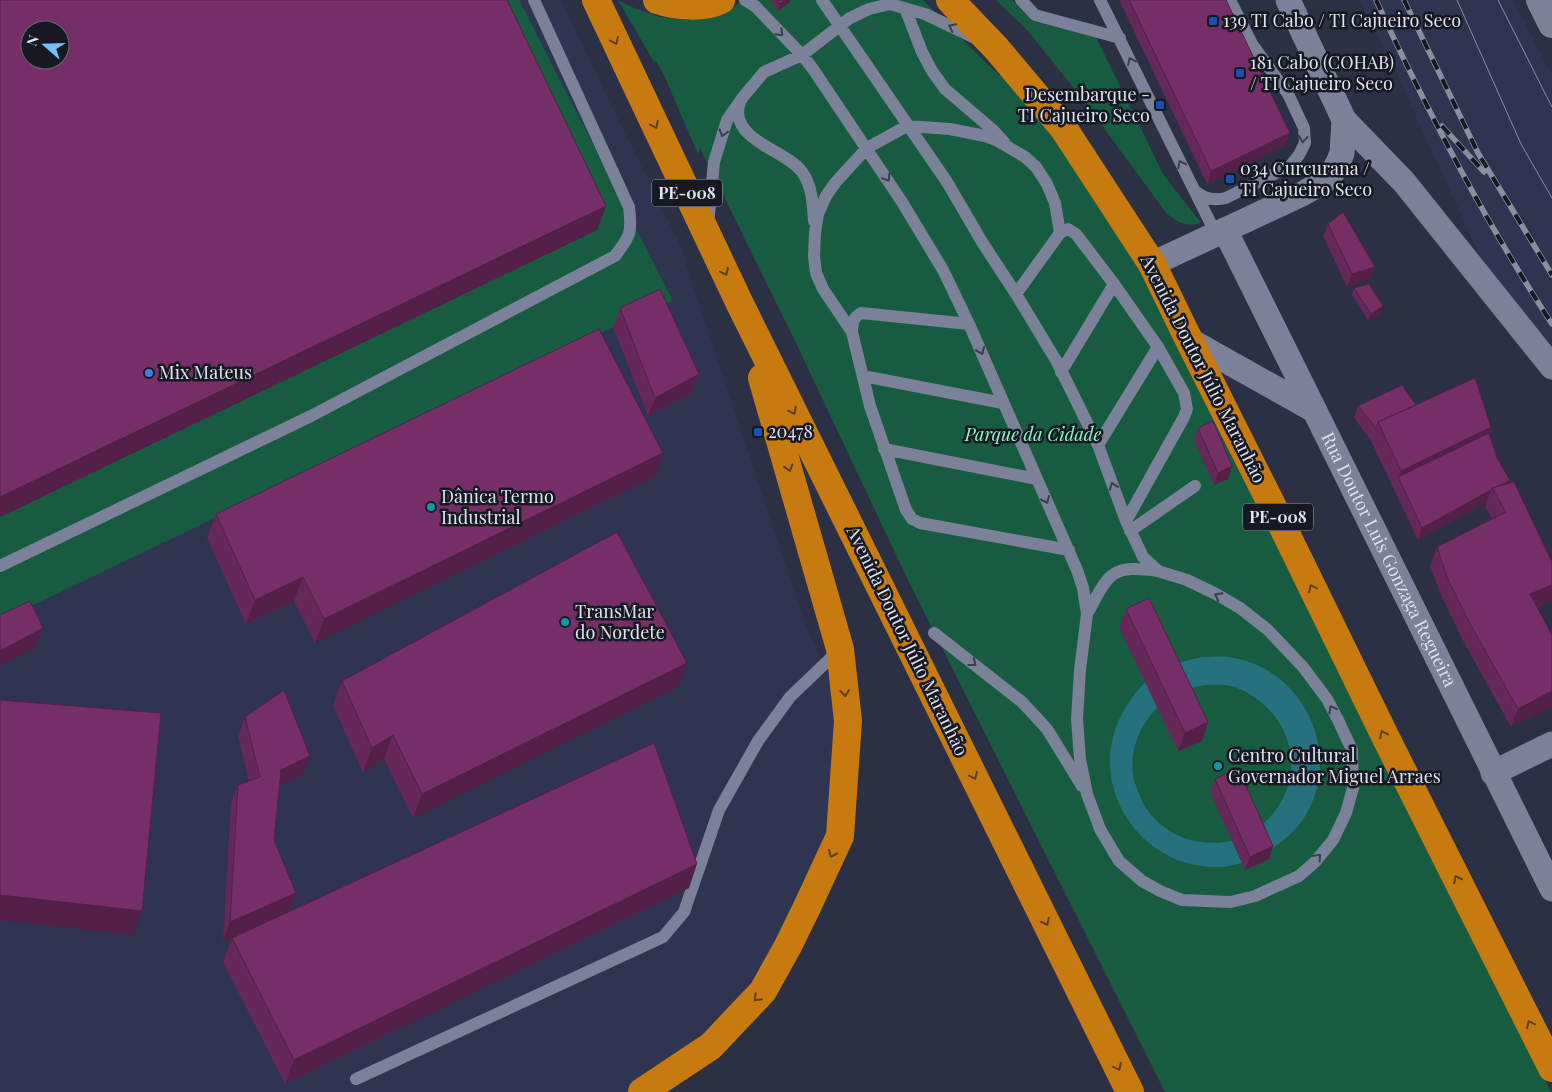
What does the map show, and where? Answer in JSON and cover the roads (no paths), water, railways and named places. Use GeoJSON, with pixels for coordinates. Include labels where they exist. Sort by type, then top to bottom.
{"type":"FeatureCollection","features":[{"type":"Feature","properties":{"kind":"highway","name":"Avenida Doutor Júlio Maranhão"},"geometry":{"type":"LineString","coordinates":[[596,0],[740,304],[1130,1092]]}},
{"type":"Feature","properties":{"kind":"highway"},"geometry":{"type":"LineString","coordinates":[[657,0],[696,6],[714,4],[721,0]]}},
{"type":"Feature","properties":{"kind":"highway","name":"Avenida Doutor Júlio Maranhão"},"geometry":{"type":"LineString","coordinates":[[950,0],[996,48],[1064,129],[1152,264],[1385,736],[1552,1068]]}},
{"type":"Feature","properties":{"kind":"highway"},"geometry":{"type":"LineString","coordinates":[[642,1092],[711,1046],[763,991],[788,946],[840,836],[848,720],[840,649],[804,518],[740,304]]}},
{"type":"Feature","properties":{"kind":"street"},"geometry":{"type":"LineString","coordinates":[[1288,0],[1344,120],[1404,182],[1552,367]]}},
{"type":"Feature","properties":{"kind":"street"},"geometry":{"type":"LineString","coordinates":[[1540,0],[1552,24]]}},
{"type":"Feature","properties":{"kind":"street"},"geometry":{"type":"LineString","coordinates":[[1152,264],[1302,194],[1323,182],[1332,173],[1342,153],[1344,120]]}},
{"type":"Feature","properties":{"kind":"street","name":"Rua Doutor Luis Gonzaga Regueira"},"geometry":{"type":"LineString","coordinates":[[1220,232],[1314,410],[1552,889]]}},
{"type":"Feature","properties":{"kind":"street"},"geometry":{"type":"LineString","coordinates":[[1188,340],[1314,410]]}},
{"type":"Feature","properties":{"kind":"street"},"geometry":{"type":"LineString","coordinates":[[1493,773],[1552,744]]}},
{"type":"Feature","properties":{"kind":"lane"},"geometry":{"type":"LineString","coordinates":[[0,566],[311,416],[615,256],[626,242],[631,227],[629,206],[534,0]]}},
{"type":"Feature","properties":{"kind":"lane"},"geometry":{"type":"LineString","coordinates":[[745,0],[755,6],[802,55],[828,90],[902,202],[943,270],[969,324],[1069,550],[1083,588],[1087,614],[1080,670],[1078,719],[1080,759],[1087,794],[1100,829],[1119,861],[1142,881],[1160,891],[1189,901],[1231,902],[1256,896],[1299,876],[1315,862],[1333,840],[1346,813],[1353,788],[1352,750],[1327,699],[1303,667],[1268,630],[1240,608],[1187,580],[1158,571],[1136,568],[1124,569],[1114,574],[1105,582],[1087,614]]}},
{"type":"Feature","properties":{"kind":"lane"},"geometry":{"type":"LineString","coordinates":[[822,0],[946,182],[1016,294],[1061,372],[1098,445],[1128,526],[1143,557],[1158,571]]}},
{"type":"Feature","properties":{"kind":"lane"},"geometry":{"type":"LineString","coordinates":[[1020,0],[1035,16],[1120,38]]}},
{"type":"Feature","properties":{"kind":"lane"},"geometry":{"type":"LineString","coordinates":[[1100,0],[1195,191],[1220,232]]}},
{"type":"Feature","properties":{"kind":"lane"},"geometry":{"type":"LineString","coordinates":[[1195,191],[1201,197],[1209,199],[1218,200],[1226,198],[1290,166],[1299,155],[1304,143],[1304,128],[1288,94],[1252,44],[1230,0]]}},
{"type":"Feature","properties":{"kind":"lane"},"geometry":{"type":"LineString","coordinates":[[708,234],[714,162],[727,120],[764,72],[802,55],[850,18],[869,9],[890,4],[925,14],[996,48]]}},
{"type":"Feature","properties":{"kind":"lane"},"geometry":{"type":"LineString","coordinates":[[905,8],[922,52],[932,71],[945,89],[994,130],[1011,149]]}},
{"type":"Feature","properties":{"kind":"lane"},"geometry":{"type":"LineString","coordinates":[[740,101],[738,114],[742,126],[753,138],[780,154],[802,171],[807,181],[813,202],[816,273],[823,289],[852,332],[884,449],[906,510],[912,519],[920,523],[1069,550]]}},
{"type":"Feature","properties":{"kind":"lane"},"geometry":{"type":"LineString","coordinates":[[815,233],[818,214],[826,196],[835,183],[867,148],[907,126],[968,131],[998,141],[1025,157],[1042,175],[1055,204],[1060,232]]}},
{"type":"Feature","properties":{"kind":"lane"},"geometry":{"type":"LineString","coordinates":[[1016,294],[1060,232],[1068,229],[1076,234],[1114,284],[1158,347],[1184,393],[1187,409],[1184,417],[1128,526]]}},
{"type":"Feature","properties":{"kind":"lane"},"geometry":{"type":"LineString","coordinates":[[1061,372],[1114,284]]}},
{"type":"Feature","properties":{"kind":"lane"},"geometry":{"type":"LineString","coordinates":[[852,332],[855,317],[861,313],[969,324]]}},
{"type":"Feature","properties":{"kind":"lane"},"geometry":{"type":"LineString","coordinates":[[1098,445],[1158,347]]}},
{"type":"Feature","properties":{"kind":"lane"},"geometry":{"type":"LineString","coordinates":[[863,376],[1003,403]]}},
{"type":"Feature","properties":{"kind":"lane"},"geometry":{"type":"LineString","coordinates":[[884,449],[1037,479]]}},
{"type":"Feature","properties":{"kind":"lane"},"geometry":{"type":"LineString","coordinates":[[1128,526],[1194,486]]}},
{"type":"Feature","properties":{"kind":"lane"},"geometry":{"type":"LineString","coordinates":[[934,633],[1022,702],[1047,729],[1087,794]]}},
{"type":"Feature","properties":{"kind":"lane"},"geometry":{"type":"LineString","coordinates":[[356,1079],[663,937],[684,912],[719,810],[758,742],[790,697],[840,649]]}},
{"type":"Feature","properties":{"kind":"tram line"},"geometry":{"type":"LineString","coordinates":[[1457,0],[1521,144],[1552,198]]}},
{"type":"Feature","properties":{"kind":"tram line"},"geometry":{"type":"LineString","coordinates":[[1498,0],[1552,107]]}},
{"type":"Feature","properties":{"kind":"railway"},"geometry":{"type":"LineString","coordinates":[[1376,0],[1458,165],[1503,246],[1552,324]]}},
{"type":"Feature","properties":{"kind":"railway"},"geometry":{"type":"LineString","coordinates":[[1404,0],[1478,153],[1552,275]]}},
{"type":"Feature","properties":{"kind":"railway"},"geometry":{"type":"LineString","coordinates":[[1442,126],[1484,172]]}},
{"type":"Feature","properties":{"kind":"place","name":"139 TI Cabo / TI Cajueiro Seco"},"geometry":{"type":"Point","coordinates":[1213,21]}},
{"type":"Feature","properties":{"kind":"place","name":"181 Cabo (COHAB) / TI Cajueiro Seco"},"geometry":{"type":"Point","coordinates":[1240,73]}},
{"type":"Feature","properties":{"kind":"place","name":"Desembarque - TI Cajueiro Seco"},"geometry":{"type":"Point","coordinates":[1160,105]}},
{"type":"Feature","properties":{"kind":"place","name":"034 Curcurana / TI Cajueiro Seco"},"geometry":{"type":"Point","coordinates":[1230,179]}},
{"type":"Feature","properties":{"kind":"place","name":"Mix Mateus"},"geometry":{"type":"Point","coordinates":[149,373]}},
{"type":"Feature","properties":{"kind":"place","name":"20478"},"geometry":{"type":"Point","coordinates":[758,432]}},
{"type":"Feature","properties":{"kind":"place","name":"Dânica Termo Industrial"},"geometry":{"type":"Point","coordinates":[431,507]}},
{"type":"Feature","properties":{"kind":"place","name":"TransMar do Nordete"},"geometry":{"type":"Point","coordinates":[565,622]}},
{"type":"Feature","properties":{"kind":"place","name":"Centro Cultural Governador Miguel Arraes"},"geometry":{"type":"Point","coordinates":[1218,766]}},
{"type":"Feature","properties":{"kind":"park label","name":"Parque da Cidade"},"geometry":{"type":"Point","coordinates":[1033,435]}}]}
